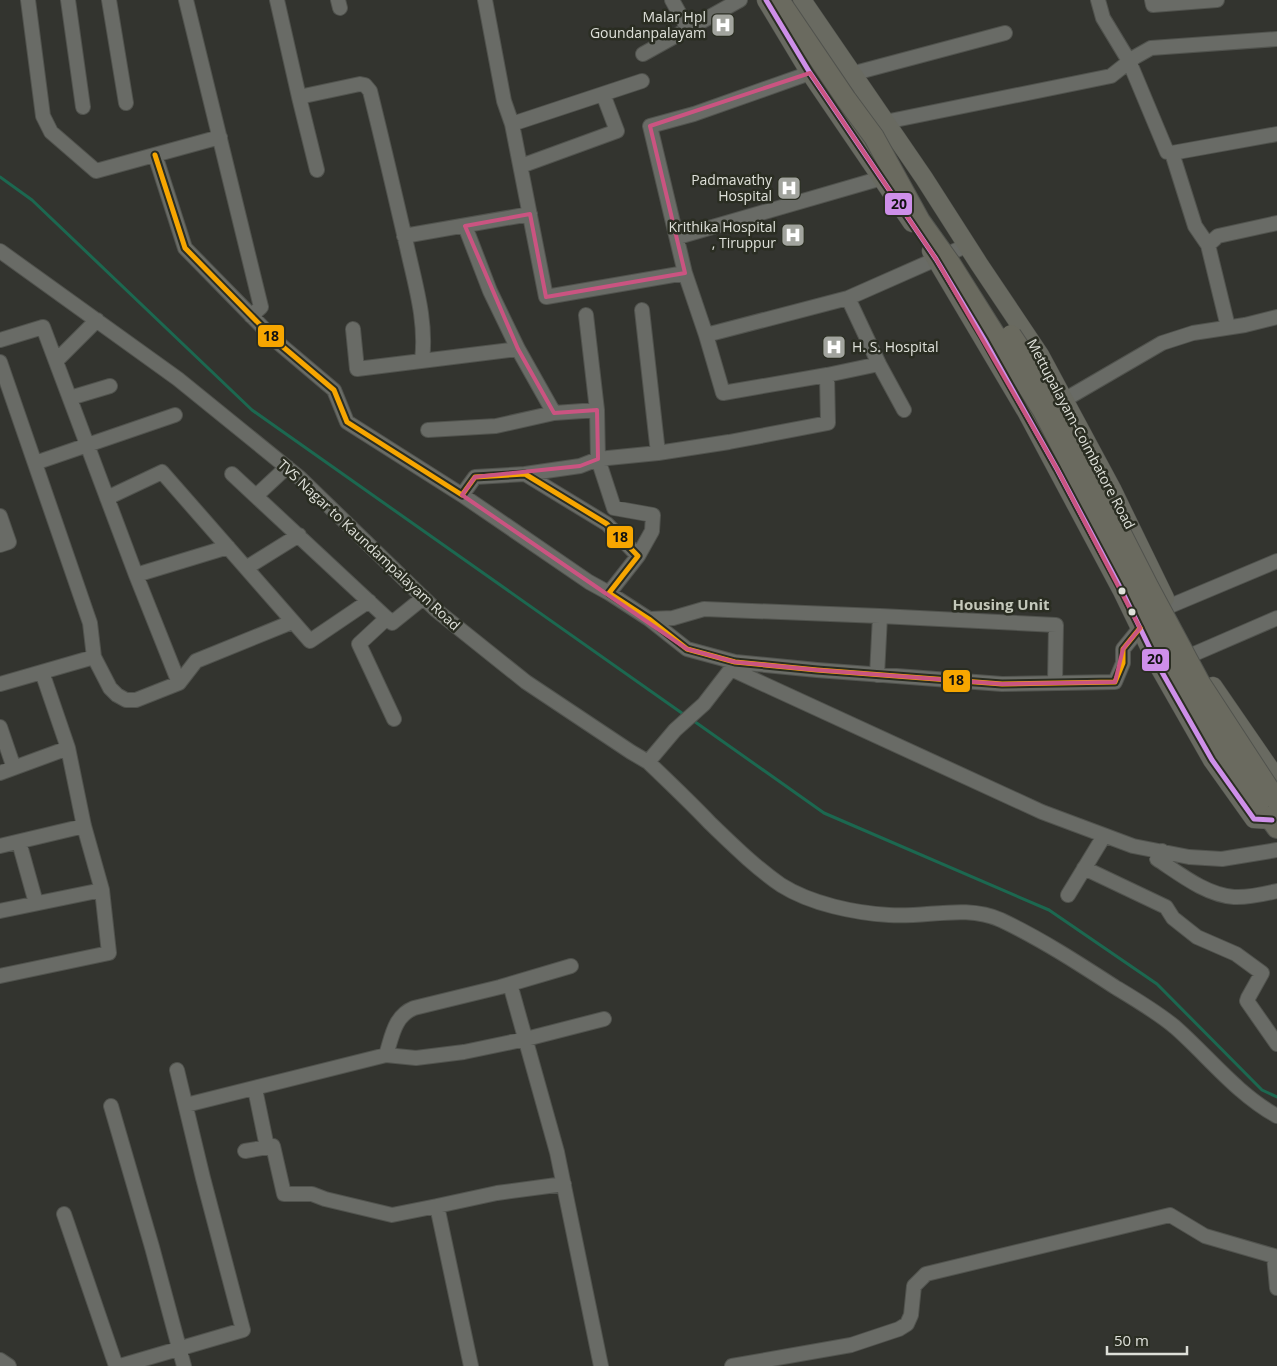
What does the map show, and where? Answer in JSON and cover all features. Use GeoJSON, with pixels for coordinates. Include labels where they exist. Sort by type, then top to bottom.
{"type":"FeatureCollection","features":[{"type":"Feature","properties":{"kind":"highway"},"geometry":{"type":"LineString","coordinates":[[779,0],[874,137],[920,221],[955,270],[1042,411],[1106,532],[1162,647],[1217,744],[1268,802]]}},
{"type":"Feature","properties":{"kind":"highway"},"geometry":{"type":"LineString","coordinates":[[793,0],[847,81],[882,129],[930,214],[1049,392],[1190,666],[1268,802],[1274,824]]}},
{"type":"Feature","properties":{"kind":"main road"},"geometry":{"type":"LineString","coordinates":[[766,0],[810,73],[936,260],[1027,413],[1159,667],[1212,760],[1254,819],[1274,824]]}},
{"type":"Feature","properties":{"kind":"main road","name":"Mettupalayam-Coimbatore Road"},"geometry":{"type":"LineString","coordinates":[[802,0],[851,74],[886,122],[1040,354],[1112,489],[1194,654],[1209,680],[1277,779]]}},
{"type":"Feature","properties":{"kind":"street"},"geometry":{"type":"LineString","coordinates":[[28,0],[43,116],[51,132],[96,171],[220,137]]}},
{"type":"Feature","properties":{"kind":"street"},"geometry":{"type":"LineString","coordinates":[[68,0],[83,107]]}},
{"type":"Feature","properties":{"kind":"street"},"geometry":{"type":"LineString","coordinates":[[109,0],[126,103]]}},
{"type":"Feature","properties":{"kind":"street"},"geometry":{"type":"LineString","coordinates":[[186,0],[261,307],[251,316]]}},
{"type":"Feature","properties":{"kind":"street"},"geometry":{"type":"LineString","coordinates":[[277,0],[317,170]]}},
{"type":"Feature","properties":{"kind":"street"},"geometry":{"type":"LineString","coordinates":[[485,0],[504,101],[512,124],[521,166],[546,297],[685,273]]}},
{"type":"Feature","properties":{"kind":"street"},"geometry":{"type":"LineString","coordinates":[[672,0],[688,29]]}},
{"type":"Feature","properties":{"kind":"street"},"geometry":{"type":"LineString","coordinates":[[642,54],[740,0]]}},
{"type":"Feature","properties":{"kind":"street"},"geometry":{"type":"LineString","coordinates":[[1098,0],[1103,18],[1129,61],[1167,152],[1172,153],[1277,134]]}},
{"type":"Feature","properties":{"kind":"street"},"geometry":{"type":"LineString","coordinates":[[1152,0],[1153,5],[1218,0]]}},
{"type":"Feature","properties":{"kind":"street"},"geometry":{"type":"LineString","coordinates":[[851,74],[1004,33]]}},
{"type":"Feature","properties":{"kind":"street"},"geometry":{"type":"LineString","coordinates":[[886,122],[1112,76],[1129,61],[1151,48],[1277,39]]}},
{"type":"Feature","properties":{"kind":"street"},"geometry":{"type":"LineString","coordinates":[[810,73],[694,114],[650,126],[685,273],[723,393],[879,364]]}},
{"type":"Feature","properties":{"kind":"street"},"geometry":{"type":"LineString","coordinates":[[512,124],[642,81]]}},
{"type":"Feature","properties":{"kind":"street"},"geometry":{"type":"LineString","coordinates":[[299,97],[330,92],[360,84],[368,87],[396,197],[421,311],[424,348],[422,360]]}},
{"type":"Feature","properties":{"kind":"street"},"geometry":{"type":"LineString","coordinates":[[521,166],[618,131],[603,94]]}},
{"type":"Feature","properties":{"kind":"street"},"geometry":{"type":"LineString","coordinates":[[1172,153],[1195,226],[1208,245],[1228,327]]}},
{"type":"Feature","properties":{"kind":"street"},"geometry":{"type":"LineString","coordinates":[[155,155],[185,248],[276,341],[334,390],[347,422],[462,495],[588,582],[609,593],[649,620],[688,649],[733,665],[1042,812],[1133,846],[1189,856],[1222,859],[1277,850]]}},
{"type":"Feature","properties":{"kind":"street"},"geometry":{"type":"LineString","coordinates":[[678,238],[882,178]]}},
{"type":"Feature","properties":{"kind":"street"},"geometry":{"type":"LineString","coordinates":[[404,236],[530,214]]}},
{"type":"Feature","properties":{"kind":"street"},"geometry":{"type":"LineString","coordinates":[[1208,245],[1218,236],[1277,223]]}},
{"type":"Feature","properties":{"kind":"street"},"geometry":{"type":"LineString","coordinates":[[465,226],[490,291],[518,349],[554,413]]}},
{"type":"Feature","properties":{"kind":"street"},"geometry":{"type":"LineString","coordinates":[[706,335],[848,298],[968,245]]}},
{"type":"Feature","properties":{"kind":"street","name":"TVS Nagar to Kaundampalayam Road"},"geometry":{"type":"LineString","coordinates":[[0,251],[178,379],[287,467],[436,610],[526,682],[630,752],[648,762],[745,857],[782,885],[813,899],[838,907],[864,912],[910,916],[940,912],[972,912],[1000,920],[1063,954],[1174,1026],[1237,1087],[1277,1116]]}},
{"type":"Feature","properties":{"kind":"street"},"geometry":{"type":"LineString","coordinates":[[848,298],[879,364],[904,410]]}},
{"type":"Feature","properties":{"kind":"street"},"geometry":{"type":"LineString","coordinates":[[642,310],[658,453]]}},
{"type":"Feature","properties":{"kind":"street"},"geometry":{"type":"LineString","coordinates":[[586,315],[597,410],[598,459],[614,508],[653,515],[652,531],[638,556],[609,593]]}},
{"type":"Feature","properties":{"kind":"street"},"geometry":{"type":"LineString","coordinates":[[1064,400],[1162,344],[1193,333],[1245,325],[1277,316]]}},
{"type":"Feature","properties":{"kind":"street"},"geometry":{"type":"LineString","coordinates":[[57,360],[97,320]]}},
{"type":"Feature","properties":{"kind":"street"},"geometry":{"type":"LineString","coordinates":[[0,340],[43,327],[57,360],[136,575],[180,683]]}},
{"type":"Feature","properties":{"kind":"street"},"geometry":{"type":"LineString","coordinates":[[353,329],[357,369],[518,349]]}},
{"type":"Feature","properties":{"kind":"street"},"geometry":{"type":"LineString","coordinates":[[0,362],[90,623],[94,657],[110,688],[116,695],[126,700],[136,700],[180,683],[196,661],[292,622]]}},
{"type":"Feature","properties":{"kind":"street"},"geometry":{"type":"LineString","coordinates":[[462,495],[476,477],[525,474],[580,466],[598,459],[658,453],[729,442],[828,423],[827,375]]}},
{"type":"Feature","properties":{"kind":"street"},"geometry":{"type":"LineString","coordinates":[[70,398],[110,386]]}},
{"type":"Feature","properties":{"kind":"street"},"geometry":{"type":"LineString","coordinates":[[428,430],[496,426],[554,413],[597,410]]}},
{"type":"Feature","properties":{"kind":"street"},"geometry":{"type":"LineString","coordinates":[[35,463],[175,416]]}},
{"type":"Feature","properties":{"kind":"street"},"geometry":{"type":"LineString","coordinates":[[256,496],[287,467]]}},
{"type":"Feature","properties":{"kind":"street"},"geometry":{"type":"LineString","coordinates":[[107,498],[162,472],[310,642],[369,601]]}},
{"type":"Feature","properties":{"kind":"street"},"geometry":{"type":"LineString","coordinates":[[232,474],[392,623],[423,598]]}},
{"type":"Feature","properties":{"kind":"street"},"geometry":{"type":"LineString","coordinates":[[525,474],[607,524],[638,556]]}},
{"type":"Feature","properties":{"kind":"street"},"geometry":{"type":"LineString","coordinates":[[0,516],[9,542],[0,545]]}},
{"type":"Feature","properties":{"kind":"street"},"geometry":{"type":"LineString","coordinates":[[246,568],[298,535]]}},
{"type":"Feature","properties":{"kind":"street"},"geometry":{"type":"LineString","coordinates":[[136,575],[228,547]]}},
{"type":"Feature","properties":{"kind":"street"},"geometry":{"type":"LineString","coordinates":[[1170,606],[1277,561]]}},
{"type":"Feature","properties":{"kind":"street"},"geometry":{"type":"LineString","coordinates":[[649,620],[672,618],[704,609],[1056,625],[1055,683]]}},
{"type":"Feature","properties":{"kind":"street"},"geometry":{"type":"LineString","coordinates":[[877,675],[880,616]]}},
{"type":"Feature","properties":{"kind":"street"},"geometry":{"type":"LineString","coordinates":[[387,618],[359,644],[394,719]]}},
{"type":"Feature","properties":{"kind":"street"},"geometry":{"type":"LineString","coordinates":[[1194,654],[1277,618]]}},
{"type":"Feature","properties":{"kind":"street"},"geometry":{"type":"LineString","coordinates":[[733,665],[1002,684],[1116,682],[1123,663],[1123,649],[1140,628]]}},
{"type":"Feature","properties":{"kind":"street"},"geometry":{"type":"LineString","coordinates":[[0,684],[94,657]]}},
{"type":"Feature","properties":{"kind":"street"},"geometry":{"type":"LineString","coordinates":[[648,762],[675,730],[704,704],[733,665]]}},
{"type":"Feature","properties":{"kind":"street"},"geometry":{"type":"LineString","coordinates":[[0,976],[109,953],[102,890],[84,826],[68,748],[42,672]]}},
{"type":"Feature","properties":{"kind":"street"},"geometry":{"type":"LineString","coordinates":[[0,727],[14,768]]}},
{"type":"Feature","properties":{"kind":"street"},"geometry":{"type":"LineString","coordinates":[[0,773],[68,748]]}},
{"type":"Feature","properties":{"kind":"street"},"geometry":{"type":"LineString","coordinates":[[0,846],[84,826]]}},
{"type":"Feature","properties":{"kind":"street"},"geometry":{"type":"LineString","coordinates":[[1068,895],[1104,836]]}},
{"type":"Feature","properties":{"kind":"street"},"geometry":{"type":"LineString","coordinates":[[19,842],[36,903]]}},
{"type":"Feature","properties":{"kind":"street"},"geometry":{"type":"LineString","coordinates":[[1162,851],[1157,859],[1207,890],[1234,897],[1277,891]]}},
{"type":"Feature","properties":{"kind":"street"},"geometry":{"type":"LineString","coordinates":[[1084,868],[1166,908],[1173,918],[1197,937],[1236,954],[1262,973],[1247,1001],[1277,1044]]}},
{"type":"Feature","properties":{"kind":"street"},"geometry":{"type":"LineString","coordinates":[[0,911],[102,890]]}},
{"type":"Feature","properties":{"kind":"street"},"geometry":{"type":"LineString","coordinates":[[386,1055],[399,1018],[405,1012],[571,966]]}},
{"type":"Feature","properties":{"kind":"street"},"geometry":{"type":"LineString","coordinates":[[510,984],[558,1152],[601,1366]]}},
{"type":"Feature","properties":{"kind":"street"},"geometry":{"type":"LineString","coordinates":[[186,1105],[386,1055],[416,1058],[464,1052],[526,1039],[604,1019]]}},
{"type":"Feature","properties":{"kind":"street"},"geometry":{"type":"LineString","coordinates":[[64,1214],[118,1366],[243,1330],[203,1178],[178,1070]]}},
{"type":"Feature","properties":{"kind":"street"},"geometry":{"type":"LineString","coordinates":[[255,1089],[267,1147]]}},
{"type":"Feature","properties":{"kind":"street"},"geometry":{"type":"LineString","coordinates":[[111,1106],[184,1366]]}},
{"type":"Feature","properties":{"kind":"street"},"geometry":{"type":"LineString","coordinates":[[246,1151],[272,1146],[284,1194],[312,1194],[325,1199],[392,1215],[497,1193],[564,1184]]}},
{"type":"Feature","properties":{"kind":"street"},"geometry":{"type":"LineString","coordinates":[[437,1206],[471,1366]]}},
{"type":"Feature","properties":{"kind":"street"},"geometry":{"type":"LineString","coordinates":[[732,1366],[851,1345],[899,1328],[907,1324],[911,1315],[914,1286],[926,1274],[1170,1215],[1205,1236],[1275,1257],[1277,1288]]}},
{"type":"Feature","properties":{"kind":"street"},"geometry":{"type":"LineString","coordinates":[[0,1360],[8,1366]]}},
{"type":"Feature","properties":{"kind":"highlighted area"},"geometry":{"type":"Polygon","coordinates":[[[810,73],[936,259],[1057,469],[1140,628],[1123,649],[1115,682],[1002,684],[817,670],[735,662],[687,649],[462,495],[475,477],[580,466],[598,459],[597,410],[554,413],[518,349],[465,226],[530,214],[546,297],[685,273],[650,126],[810,73]]]}},
{"type":"Feature","properties":{"kind":"waterway"},"geometry":{"type":"LineString","coordinates":[[0,177],[32,200],[252,410],[686,716]]}},
{"type":"Feature","properties":{"kind":"waterway"},"geometry":{"type":"LineString","coordinates":[[691,719],[824,813],[1049,910],[1157,984],[1262,1090],[1277,1097]]}},
{"type":"Feature","properties":{"kind":"transit line","name":"20"},"geometry":{"type":"LineString","coordinates":[[766,0],[810,73],[936,259],[984,339],[1057,469],[1122,591],[1159,667],[1212,760],[1254,819],[1272,820]]}},
{"type":"Feature","properties":{"kind":"transit line","name":"18"},"geometry":{"type":"LineString","coordinates":[[155,155],[185,248],[276,341],[334,390],[347,422],[462,495],[475,477],[525,474],[607,524],[638,556],[609,593],[649,619],[687,649],[735,662],[817,670],[1002,684],[1115,682],[1123,663],[1123,649],[1140,628]]}},
{"type":"Feature","properties":{"kind":"place","name":"Malar Hpl Goundanpalayam"},"geometry":{"type":"Point","coordinates":[723,25]}},
{"type":"Feature","properties":{"kind":"place","name":"Padmavathy Hospital"},"geometry":{"type":"Point","coordinates":[789,188]}},
{"type":"Feature","properties":{"kind":"place","name":"Krithika Hospital , Tiruppur"},"geometry":{"type":"Point","coordinates":[793,235]}},
{"type":"Feature","properties":{"kind":"place","name":"H. S. Hospital"},"geometry":{"type":"Point","coordinates":[834,347]}},
{"type":"Feature","properties":{"kind":"district","name":"Housing Unit"},"geometry":{"type":"Point","coordinates":[1001,605]}}]}
